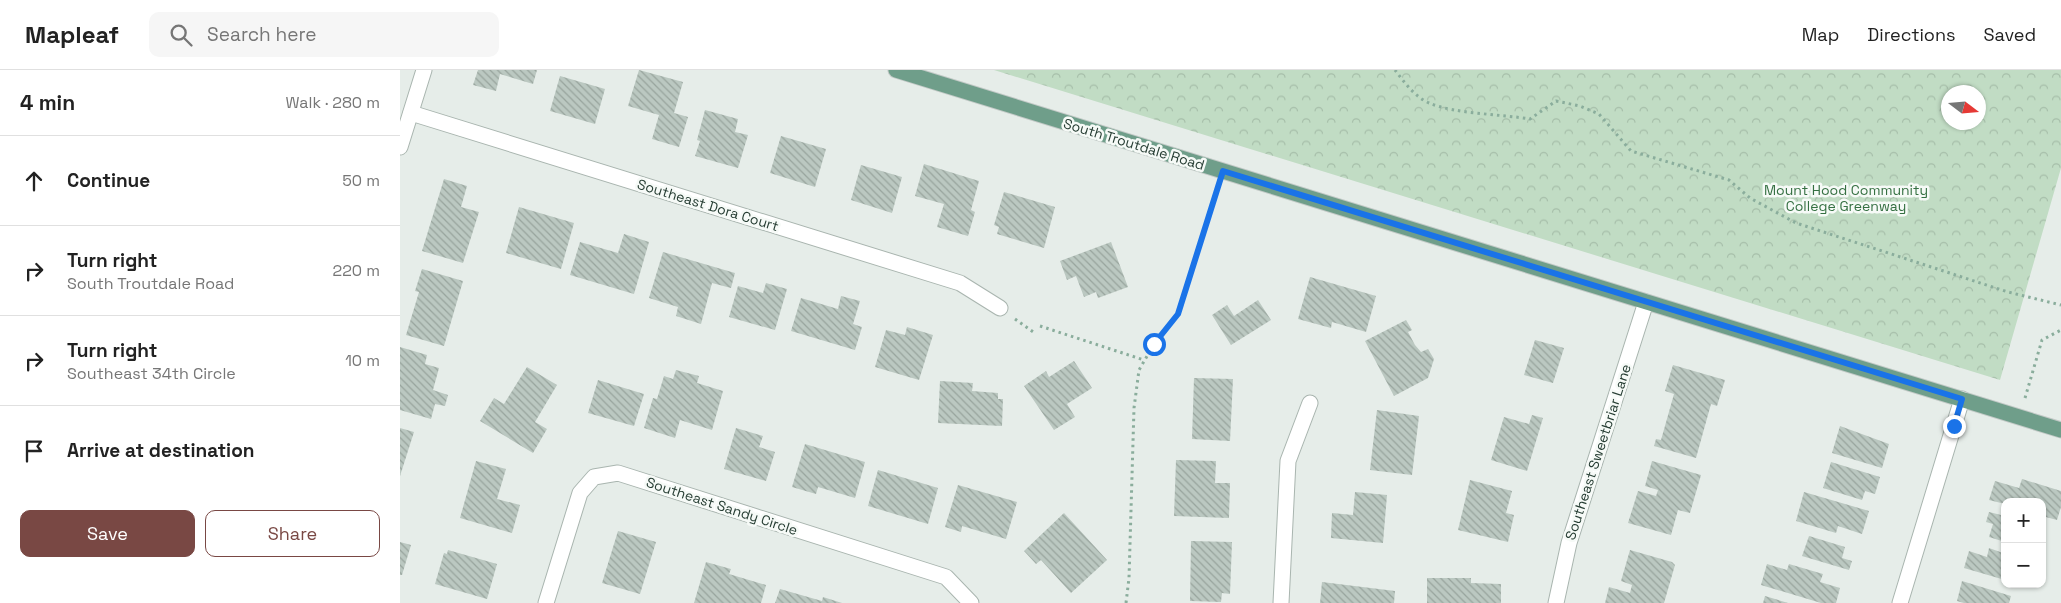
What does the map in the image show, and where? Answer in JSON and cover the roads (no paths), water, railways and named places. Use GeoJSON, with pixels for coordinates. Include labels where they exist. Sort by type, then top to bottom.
{"type":"FeatureCollection","features":[{"type":"Feature","properties":{"kind":"main road","name":"South Troutdale Road"},"geometry":{"type":"LineString","coordinates":[[896,70],[2061,430]]}},
{"type":"Feature","properties":{"kind":"street"},"geometry":{"type":"LineString","coordinates":[[400,147],[424,70]]}},
{"type":"Feature","properties":{"kind":"street","name":"Southeast Dora Court"},"geometry":{"type":"LineString","coordinates":[[411,113],[960,282],[1000,308]]}},
{"type":"Feature","properties":{"kind":"street","name":"Southeast Sweetbriar Lane"},"geometry":{"type":"LineString","coordinates":[[1556,603],[1569,543],[1646,302]]}},
{"type":"Feature","properties":{"kind":"street"},"geometry":{"type":"LineString","coordinates":[[1900,603],[1962,399]]}},
{"type":"Feature","properties":{"kind":"street"},"geometry":{"type":"LineString","coordinates":[[1281,603],[1288,461],[1310,403]]}},
{"type":"Feature","properties":{"kind":"street","name":"Southeast Sandy Circle"},"geometry":{"type":"LineString","coordinates":[[546,603],[580,493],[594,477],[618,474],[946,577],[971,603]]}},
{"type":"Feature","properties":{"kind":"park label","name":"Mount Hood Community College Greenway"},"geometry":{"type":"Point","coordinates":[1846,198]}}]}
